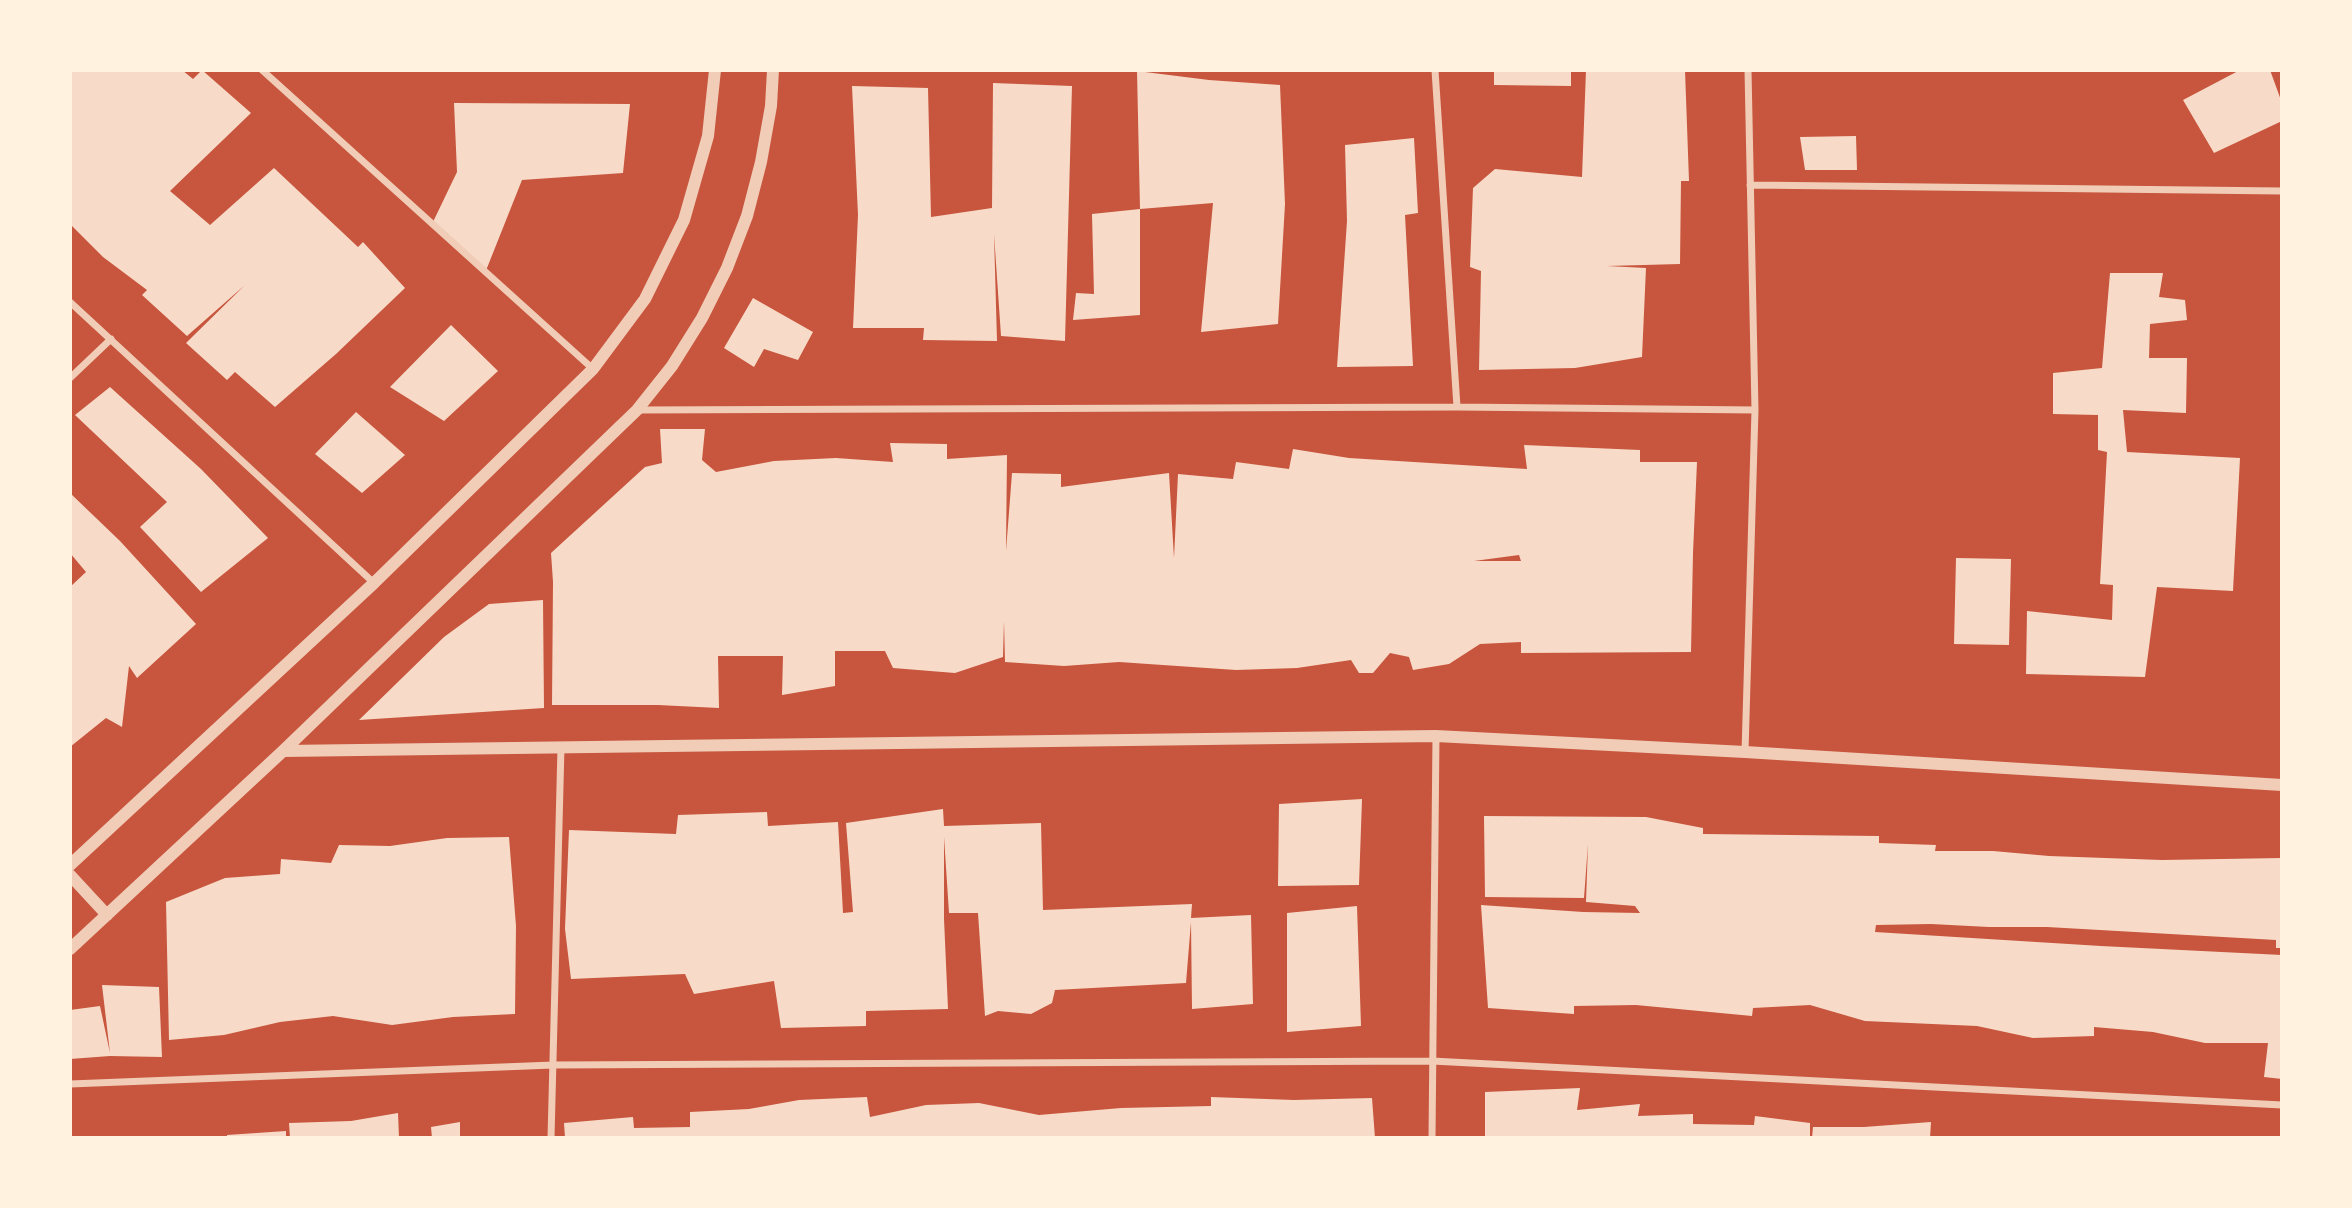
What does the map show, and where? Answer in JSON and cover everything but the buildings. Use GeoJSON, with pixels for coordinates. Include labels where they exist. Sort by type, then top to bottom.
{"type":"FeatureCollection","features":[{"type":"Feature","properties":{"kind":"street"},"geometry":{"type":"LineString","coordinates":[[262,70],[593,369]]}},
{"type":"Feature","properties":{"kind":"street"},"geometry":{"type":"LineString","coordinates":[[70,865],[374,583],[593,369],[645,299],[684,220],[708,136],[715,70]]}},
{"type":"Feature","properties":{"kind":"street"},"geometry":{"type":"LineString","coordinates":[[70,949],[284,751],[637,410],[680,354],[727,268],[747,216],[761,162],[771,106],[772,70]]}},
{"type":"Feature","properties":{"kind":"street"},"geometry":{"type":"LineString","coordinates":[[1435,70],[1457,407]]}},
{"type":"Feature","properties":{"kind":"street"},"geometry":{"type":"LineString","coordinates":[[1745,752],[1755,411],[1748,70]]}},
{"type":"Feature","properties":{"kind":"street"},"geometry":{"type":"LineString","coordinates":[[1750,185],[2282,191]]}},
{"type":"Feature","properties":{"kind":"street"},"geometry":{"type":"LineString","coordinates":[[70,302],[374,583]]}},
{"type":"Feature","properties":{"kind":"street"},"geometry":{"type":"LineString","coordinates":[[70,378],[111,339]]}},
{"type":"Feature","properties":{"kind":"street"},"geometry":{"type":"LineString","coordinates":[[637,410],[1457,407],[1755,411]]}},
{"type":"Feature","properties":{"kind":"street"},"geometry":{"type":"LineString","coordinates":[[284,751],[1436,736],[1745,752],[2282,786]]}},
{"type":"Feature","properties":{"kind":"street"},"geometry":{"type":"LineString","coordinates":[[1432,1138],[1436,736]]}},
{"type":"Feature","properties":{"kind":"street"},"geometry":{"type":"LineString","coordinates":[[551,1138],[561,747]]}},
{"type":"Feature","properties":{"kind":"street"},"geometry":{"type":"LineString","coordinates":[[70,875],[107,915]]}},
{"type":"Feature","properties":{"kind":"street"},"geometry":{"type":"LineString","coordinates":[[70,1084],[553,1065],[1432,1061],[2282,1105]]}}]}
